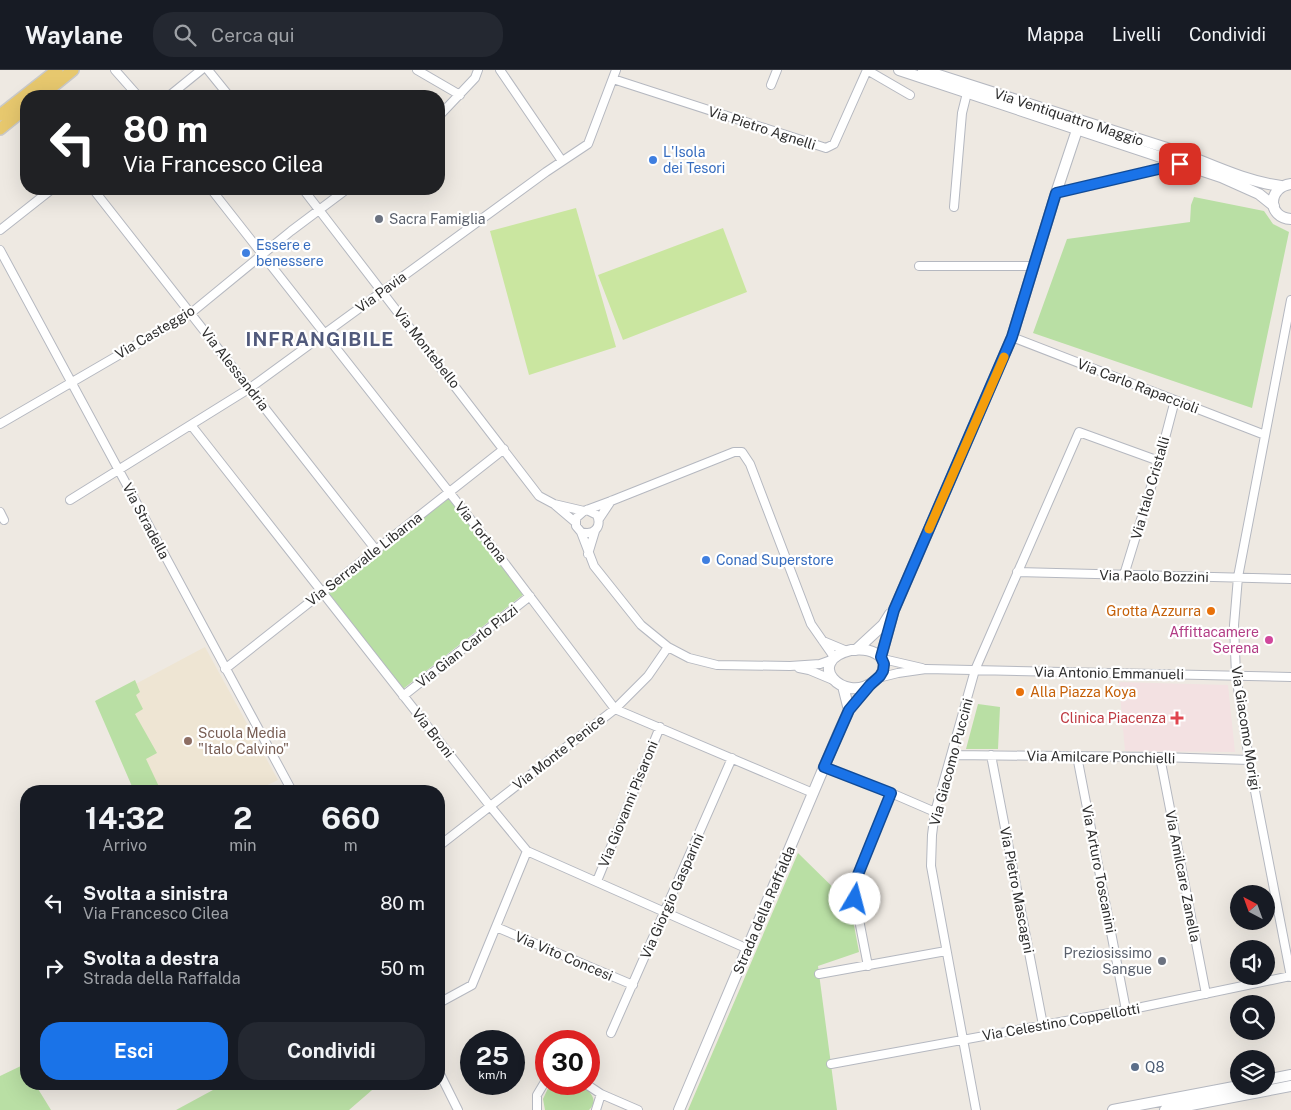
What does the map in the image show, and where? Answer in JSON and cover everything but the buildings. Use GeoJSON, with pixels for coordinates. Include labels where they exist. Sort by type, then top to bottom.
{"type":"FeatureCollection","features":[{"type":"Feature","properties":{"kind":"main road"},"geometry":{"type":"LineString","coordinates":[[31,90],[56,70]]}},
{"type":"Feature","properties":{"kind":"main road"},"geometry":{"type":"LineString","coordinates":[[48,90],[73,70]]}},
{"type":"Feature","properties":{"kind":"main road"},"geometry":{"type":"LineString","coordinates":[[0,115],[20,99]]}},
{"type":"Feature","properties":{"kind":"main road"},"geometry":{"type":"LineString","coordinates":[[0,129],[20,113]]}},
{"type":"Feature","properties":{"kind":"street"},"geometry":{"type":"LineString","coordinates":[[115,70],[133,90]]}},
{"type":"Feature","properties":{"kind":"street"},"geometry":{"type":"LineString","coordinates":[[177,90],[201,70]]}},
{"type":"Feature","properties":{"kind":"street"},"geometry":{"type":"LineString","coordinates":[[208,70],[224,90]]}},
{"type":"Feature","properties":{"kind":"street"},"geometry":{"type":"LineString","coordinates":[[416,70],[460,95]]}},
{"type":"Feature","properties":{"kind":"street"},"geometry":{"type":"LineString","coordinates":[[445,110],[475,78],[478,70]]}},
{"type":"Feature","properties":{"kind":"street"},"geometry":{"type":"LineString","coordinates":[[500,70],[562,161]]}},
{"type":"Feature","properties":{"kind":"street","name":"Via Pavia"},"geometry":{"type":"LineString","coordinates":[[70,500],[250,388],[588,144],[616,70]]}},
{"type":"Feature","properties":{"kind":"street"},"geometry":{"type":"LineString","coordinates":[[771,85],[777,70]]}},
{"type":"Feature","properties":{"kind":"street"},"geometry":{"type":"LineString","coordinates":[[867,70],[910,95]]}},
{"type":"Feature","properties":{"kind":"street","name":"Via Pietro Agnelli"},"geometry":{"type":"LineString","coordinates":[[613,79],[826,148],[834,144],[867,70]]}},
{"type":"Feature","properties":{"kind":"street","name":"Via Ventiquattro Maggio"},"geometry":{"type":"LineString","coordinates":[[899,70],[1175,151],[1263,184],[1286,185]]}},
{"type":"Feature","properties":{"kind":"street","name":"Via Ventiquattro Maggio"},"geometry":{"type":"LineString","coordinates":[[923,70],[1077,130],[1232,181],[1259,194],[1274,206]]}},
{"type":"Feature","properties":{"kind":"street"},"geometry":{"type":"LineString","coordinates":[[954,207],[962,113],[968,89]]}},
{"type":"Feature","properties":{"kind":"street"},"geometry":{"type":"LineString","coordinates":[[1077,130],[1086,127],[1162,151],[1175,151]]}},
{"type":"Feature","properties":{"kind":"street","name":"Strada della Raffalda"},"geometry":{"type":"LineString","coordinates":[[680,1110],[849,710],[883,671],[882,658],[894,610],[1012,337],[1077,130]]}},
{"type":"Feature","properties":{"kind":"street"},"geometry":{"type":"LineString","coordinates":[[1056,193],[1180,164]]}},
{"type":"Feature","properties":{"kind":"street","name":"Via Ventiquattro Maggio"},"geometry":{"type":"LineString","coordinates":[[1286,185],[1274,196],[1274,206],[1277,213],[1282,217],[1291,219]]}},
{"type":"Feature","properties":{"kind":"street"},"geometry":{"type":"LineString","coordinates":[[0,230],[44,195]]}},
{"type":"Feature","properties":{"kind":"street","name":"Via Alessandria"},"geometry":{"type":"LineString","coordinates":[[98,195],[376,550]]}},
{"type":"Feature","properties":{"kind":"street","name":"Via Tortona"},"geometry":{"type":"LineString","coordinates":[[216,195],[530,596],[615,709]]}},
{"type":"Feature","properties":{"kind":"street","name":"Via Montebello"},"geometry":{"type":"LineString","coordinates":[[308,195],[539,496],[554,504],[575,522]]}},
{"type":"Feature","properties":{"kind":"street","name":"Via Casteggio"},"geometry":{"type":"LineString","coordinates":[[0,424],[191,313],[339,195]]}},
{"type":"Feature","properties":{"kind":"street","name":"Via Stradella"},"geometry":{"type":"LineString","coordinates":[[0,250],[289,785]]}},
{"type":"Feature","properties":{"kind":"street"},"geometry":{"type":"LineString","coordinates":[[919,266],[1034,266]]}},
{"type":"Feature","properties":{"kind":"street","name":"Via Giacomo Morigi"},"geometry":{"type":"LineString","coordinates":[[1291,300],[1287,348],[1265,435],[1238,578],[1234,624],[1236,675],[1249,760],[1291,976]]}},
{"type":"Feature","properties":{"kind":"street","name":"Via Carlo Rapaccioli"},"geometry":{"type":"LineString","coordinates":[[1012,337],[1265,435]]}},
{"type":"Feature","properties":{"kind":"street","name":"Via Italo Cristalli"},"geometry":{"type":"LineString","coordinates":[[1124,575],[1159,461],[1175,400]]}},
{"type":"Feature","properties":{"kind":"street","name":"Via Broni"},"geometry":{"type":"LineString","coordinates":[[191,425],[527,851],[748,949]]}},
{"type":"Feature","properties":{"kind":"street","name":"Via Giacomo Puccini"},"geometry":{"type":"LineString","coordinates":[[976,1110],[931,866],[935,812],[975,670],[1079,432],[1159,461]]}},
{"type":"Feature","properties":{"kind":"street","name":"Via Serravalle Libarna"},"geometry":{"type":"LineString","coordinates":[[225,669],[504,449]]}},
{"type":"Feature","properties":{"kind":"street"},"geometry":{"type":"LineString","coordinates":[[734,452],[742,452],[750,464],[811,624],[833,659],[820,664],[790,666],[716,665],[690,658],[668,647],[641,624],[594,566],[581,532],[576,526],[575,522],[578,515],[586,510],[734,452]]}},
{"type":"Feature","properties":{"kind":"street"},"geometry":{"type":"LineString","coordinates":[[588,554],[599,518],[611,501]]}},
{"type":"Feature","properties":{"kind":"street","name":"Via Montebello"},"geometry":{"type":"LineString","coordinates":[[554,504],[586,510]]}},
{"type":"Feature","properties":{"kind":"street"},"geometry":{"type":"LineString","coordinates":[[586,510],[594,512],[599,518]]}},
{"type":"Feature","properties":{"kind":"street"},"geometry":{"type":"LineString","coordinates":[[581,532],[589,534],[595,531]]}},
{"type":"Feature","properties":{"kind":"street","name":"Via Paolo Bozzini"},"geometry":{"type":"LineString","coordinates":[[1017,572],[1291,580]]}},
{"type":"Feature","properties":{"kind":"street","name":"Via Gian Carlo Pizzi"},"geometry":{"type":"LineString","coordinates":[[403,696],[530,596]]}},
{"type":"Feature","properties":{"kind":"street","name":"Strada della Raffalda"},"geometry":{"type":"LineString","coordinates":[[833,659],[852,650],[883,625],[894,610]]}},
{"type":"Feature","properties":{"kind":"street"},"geometry":{"type":"LineString","coordinates":[[823,641],[852,650],[875,652],[882,658]]}},
{"type":"Feature","properties":{"kind":"street","name":"Via Monte Penice"},"geometry":{"type":"LineString","coordinates":[[445,841],[615,709],[648,676],[668,647]]}},
{"type":"Feature","properties":{"kind":"street","name":"Via Antonio Emmanueli"},"geometry":{"type":"LineString","coordinates":[[882,658],[926,669]]}},
{"type":"Feature","properties":{"kind":"street"},"geometry":{"type":"LineString","coordinates":[[833,659],[828,666],[828,672],[833,680]]}},
{"type":"Feature","properties":{"kind":"street"},"geometry":{"type":"LineString","coordinates":[[790,666],[809,670],[843,686],[854,688],[874,682]]}},
{"type":"Feature","properties":{"kind":"street","name":"Via Antonio Emmanueli"},"geometry":{"type":"LineString","coordinates":[[874,682],[898,673],[926,669],[1291,677]]}},
{"type":"Feature","properties":{"kind":"street"},"geometry":{"type":"LineString","coordinates":[[843,686],[849,710]]}},
{"type":"Feature","properties":{"kind":"street"},"geometry":{"type":"LineString","coordinates":[[615,709],[813,793]]}},
{"type":"Feature","properties":{"kind":"street","name":"Via Giovanni Pisaroni"},"geometry":{"type":"LineString","coordinates":[[597,882],[660,728]]}},
{"type":"Feature","properties":{"kind":"street","name":"Via Amilcare Ponchielli"},"geometry":{"type":"LineString","coordinates":[[952,755],[1160,757],[1249,760]]}},
{"type":"Feature","properties":{"kind":"street","name":"Via Pietro Mascagni"},"geometry":{"type":"LineString","coordinates":[[992,755],[1043,1025]]}},
{"type":"Feature","properties":{"kind":"street","name":"Via Arturo Toscanini"},"geometry":{"type":"LineString","coordinates":[[1077,756],[1126,1010]]}},
{"type":"Feature","properties":{"kind":"street","name":"Via Amilcare Zanella"},"geometry":{"type":"LineString","coordinates":[[1160,757],[1206,994]]}},
{"type":"Feature","properties":{"kind":"street","name":"Via Giorgio Gasparini"},"geometry":{"type":"LineString","coordinates":[[611,1033],[732,758]]}},
{"type":"Feature","properties":{"kind":"street"},"geometry":{"type":"LineString","coordinates":[[824,767],[935,812]]}},
{"type":"Feature","properties":{"kind":"street"},"geometry":{"type":"LineString","coordinates":[[868,966],[855,899],[855,882],[891,793]]}},
{"type":"Feature","properties":{"kind":"street"},"geometry":{"type":"LineString","coordinates":[[445,1000],[472,985],[527,851]]}},
{"type":"Feature","properties":{"kind":"street","name":"Via Vito Concesi"},"geometry":{"type":"LineString","coordinates":[[496,927],[633,984]]}},
{"type":"Feature","properties":{"kind":"street"},"geometry":{"type":"LineString","coordinates":[[819,974],[946,951]]}},
{"type":"Feature","properties":{"kind":"street","name":"Via Celestino Coppellotti"},"geometry":{"type":"LineString","coordinates":[[831,1064],[1126,1010],[1291,976]]}},
{"type":"Feature","properties":{"kind":"street"},"geometry":{"type":"LineString","coordinates":[[1275,1078],[1291,1075]]}},
{"type":"Feature","properties":{"kind":"street"},"geometry":{"type":"LineString","coordinates":[[445,1084],[458,1110]]}},
{"type":"Feature","properties":{"kind":"street"},"geometry":{"type":"LineString","coordinates":[[1113,1110],[1164,1107],[1291,1086]]}},
{"type":"Feature","properties":{"kind":"street"},"geometry":{"type":"LineString","coordinates":[[1164,1107],[1230,1089]]}},
{"type":"Feature","properties":{"kind":"street"},"geometry":{"type":"LineString","coordinates":[[596,1110],[601,1094],[638,1110]]}},
{"type":"Feature","properties":{"kind":"street"},"geometry":{"type":"LineString","coordinates":[[537,1095],[537,1110]]}},
{"type":"Feature","properties":{"kind":"shaded area","name":"Scuola Media \"Italo Calvino\""},"geometry":{"type":"Polygon","coordinates":[[[205,647],[278,780],[268,785],[141,785],[100,703],[205,647]]]}},
{"type":"Feature","properties":{"kind":"shaded area","name":"Clinica Piacenza"},"geometry":{"type":"Polygon","coordinates":[[[1119,682],[1228,685],[1235,752],[1125,751],[1119,682]]]}},
{"type":"Feature","properties":{"kind":"green space"},"geometry":{"type":"Polygon","coordinates":[[[1194,197],[1264,211],[1273,224],[1289,232],[1252,408],[1033,333],[1067,239],[1190,222],[1191,205],[1194,197]]]}},
{"type":"Feature","properties":{"kind":"green space"},"geometry":{"type":"Polygon","coordinates":[[[576,208],[616,347],[529,375],[490,231],[576,208]]]}},
{"type":"Feature","properties":{"kind":"green space"},"geometry":{"type":"Polygon","coordinates":[[[723,228],[747,292],[623,340],[598,275],[723,228]]]}},
{"type":"Feature","properties":{"kind":"green space"},"geometry":{"type":"Polygon","coordinates":[[[448,498],[524,594],[403,689],[328,592],[448,498]]]}},
{"type":"Feature","properties":{"kind":"green space"},"geometry":{"type":"Polygon","coordinates":[[[135,680],[140,692],[136,695],[143,709],[135,714],[157,753],[146,759],[158,785],[131,785],[95,701],[135,680]]]}},
{"type":"Feature","properties":{"kind":"green space"},"geometry":{"type":"Polygon","coordinates":[[[978,704],[1000,707],[998,749],[966,749],[978,704]]]}},
{"type":"Feature","properties":{"kind":"green space"},"geometry":{"type":"Polygon","coordinates":[[[798,853],[850,904],[859,952],[818,966],[837,1110],[688,1110],[798,853]]]}},
{"type":"Feature","properties":{"kind":"green space"},"geometry":{"type":"Polygon","coordinates":[[[20,1066],[20,1090],[39,1090],[51,1110],[0,1110],[0,1076],[20,1066]]]}},
{"type":"Feature","properties":{"kind":"green space"},"geometry":{"type":"Polygon","coordinates":[[[213,1090],[372,1090],[349,1110],[176,1110],[213,1090]]]}},
{"type":"Feature","properties":{"kind":"green space"},"geometry":{"type":"Polygon","coordinates":[[[545,1095],[591,1095],[594,1102],[589,1110],[545,1110],[543,1099],[545,1095]]]}},
{"type":"Feature","properties":{"kind":"slow traffic"},"geometry":{"type":"LineString","coordinates":[[929,529],[1004,357]]}},
{"type":"Feature","properties":{"kind":"place","name":"L'Isola dei Tesori"},"geometry":{"type":"Point","coordinates":[653,160]}},
{"type":"Feature","properties":{"kind":"place","name":"Sacra Famiglia"},"geometry":{"type":"Point","coordinates":[379,219]}},
{"type":"Feature","properties":{"kind":"place","name":"Essere e benessere"},"geometry":{"type":"Point","coordinates":[246,253]}},
{"type":"Feature","properties":{"kind":"place","name":"Conad Superstore"},"geometry":{"type":"Point","coordinates":[706,560]}},
{"type":"Feature","properties":{"kind":"place","name":"Grotta Azzurra"},"geometry":{"type":"Point","coordinates":[1211,611]}},
{"type":"Feature","properties":{"kind":"place","name":"Affittacamere Serena"},"geometry":{"type":"Point","coordinates":[1269,640]}},
{"type":"Feature","properties":{"kind":"place","name":"Alla Piazza Koya"},"geometry":{"type":"Point","coordinates":[1020,692]}},
{"type":"Feature","properties":{"kind":"place","name":"Clinica Piacenza"},"geometry":{"type":"Point","coordinates":[1177,718]}},
{"type":"Feature","properties":{"kind":"place","name":"Scuola Media \"Italo Calvino\""},"geometry":{"type":"Point","coordinates":[188,741]}},
{"type":"Feature","properties":{"kind":"place","name":"Preziosissimo Sangue"},"geometry":{"type":"Point","coordinates":[1162,961]}},
{"type":"Feature","properties":{"kind":"place","name":"Q8"},"geometry":{"type":"Point","coordinates":[1135,1067]}},
{"type":"Feature","properties":{"kind":"district","name":"INFRANGIBILE"},"geometry":{"type":"Point","coordinates":[320,339]}},
{"type":"Feature","properties":{"kind":"route"},"geometry":{"type":"LineString","coordinates":[[855,899],[855,882],[891,793],[824,767],[849,710],[883,671],[884,664],[881,657],[894,610],[1012,337],[1056,193],[1180,164]]}}]}
